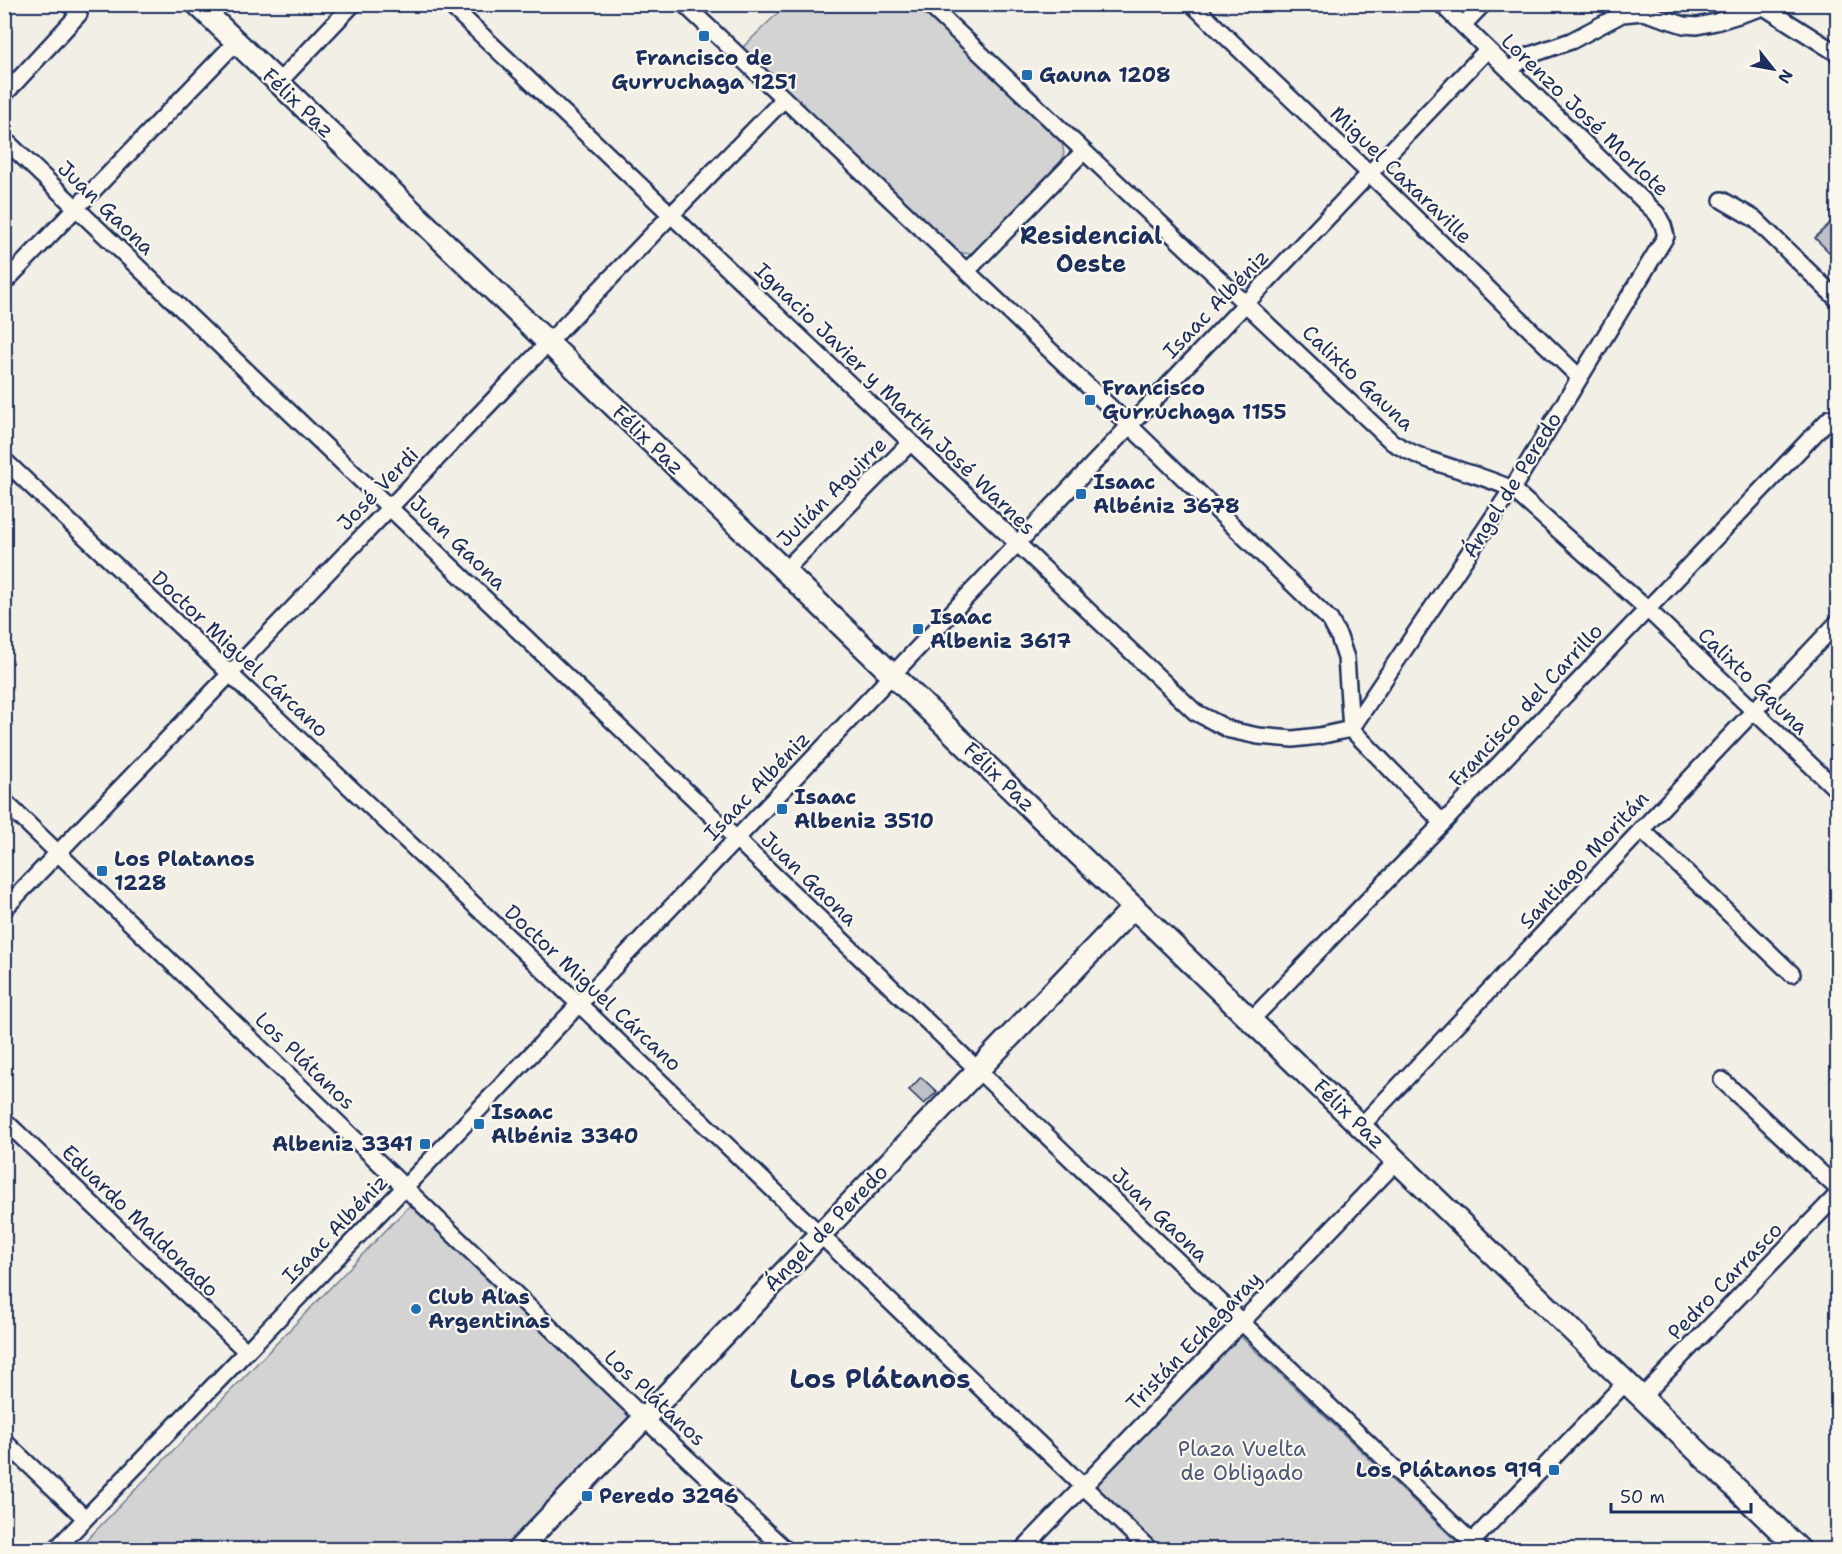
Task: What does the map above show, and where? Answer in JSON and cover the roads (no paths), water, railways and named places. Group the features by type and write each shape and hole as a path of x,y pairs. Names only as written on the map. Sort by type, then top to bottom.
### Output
{"main road":[{"name":"Félix Paz","path":"197,4 1800,1550"},
{"name":"Ángel de Peredo","path":"518,1550 1134,907"}],"street":[{"path":"278,83 353,4"},
{"name":"Ignacio Javier y Martín José Warnes","path":"449,4 1195,712 1230,730 1258,736 1293,739 1352,729"},
{"path":"684,4 1129,425 1330,620 1346,658 1352,729 1443,823"},
{"name":"Calixto Gauna","path":"928,4 1392,442 1423,459 1495,481 1512,489 1647,609 1838,791"},
{"name":"Miguel Caxaraville","path":"1192,4 1579,377"},
{"name":"Lorenzo José Morlote","path":"1441,4 1657,214 1666,237"},
{"path":"1463,25 1483,4"},
{"path":"1509,70 1530,55 1571,41 1622,14 1642,12 1684,25 1697,26 1764,6 1838,54"},
{"path":"4,94 74,9"},
{"path":"4,284 236,42"},
{"name":"Isaac Albéniz","path":"55,1550 405,1187 1487,50"},
{"name":"José Verdi","path":"4,909 784,99"},
{"name":"Juan Gaona","path":"4,140 1242,1322 1472,1547"},
{"path":"967,272 1084,151"},
{"path":"1722,201 1755,219 1838,300"},
{"name":"Ángel de Peredo","path":"1352,729 1512,489 1666,237"},
{"name":"Francisco del Carrillo","path":"1251,1020 1443,823 1830,418"},
{"name":"Julián Aguirre","path":"784,571 910,442"},
{"name":"Doctor Miguel Cárcano","path":"4,460 821,1234 1150,1550"},
{"name":"Santiago Moritán","path":"1361,1126 1838,622"},
{"name":"Los Plátanos","path":"4,801 644,1418 786,1550"},
{"path":"1641,829 1792,974"},
{"path":"1722,1080 1838,1189"},
{"name":"Eduardo Maldonado","path":"4,1120 246,1351"},
{"name":"Tristán Echegaray","path":"1022,1550 1397,1161"},
{"name":"Pedro Carrasco","path":"1642,1397 1838,1194"},
{"path":"1472,1547 1626,1382"},
{"path":"4,1441 85,1518"}],"place":[{"name":"Francisco de Gurruchaga 1251","path":"704,36"},
{"name":"Gauna 1208","path":"1027,75"},
{"name":"Francisco Gurruchaga 1155","path":"1090,400"},
{"name":"Isaac Albéniz 3678","path":"1081,494"},
{"name":"Isaac Albeniz 3617","path":"918,629"},
{"name":"Isaac Albeniz 3510","path":"782,809"},
{"name":"Los Platanos 1228","path":"102,871"},
{"name":"Isaac Albéniz 3340","path":"479,1124"},
{"name":"Albeniz 3341","path":"425,1144"},
{"name":"Club Alas Argentinas","path":"416,1309"},
{"name":"Los Plátanos 919","path":"1554,1470"},
{"name":"Peredo 3296","path":"587,1496"}],"district":[{"name":"Residencial Oeste","path":"1091,250"},
{"name":"Los Plátanos","path":"880,1378"}],"park label":[{"name":"Plaza Vuelta de Obligado","path":"1242,1461"}]}
